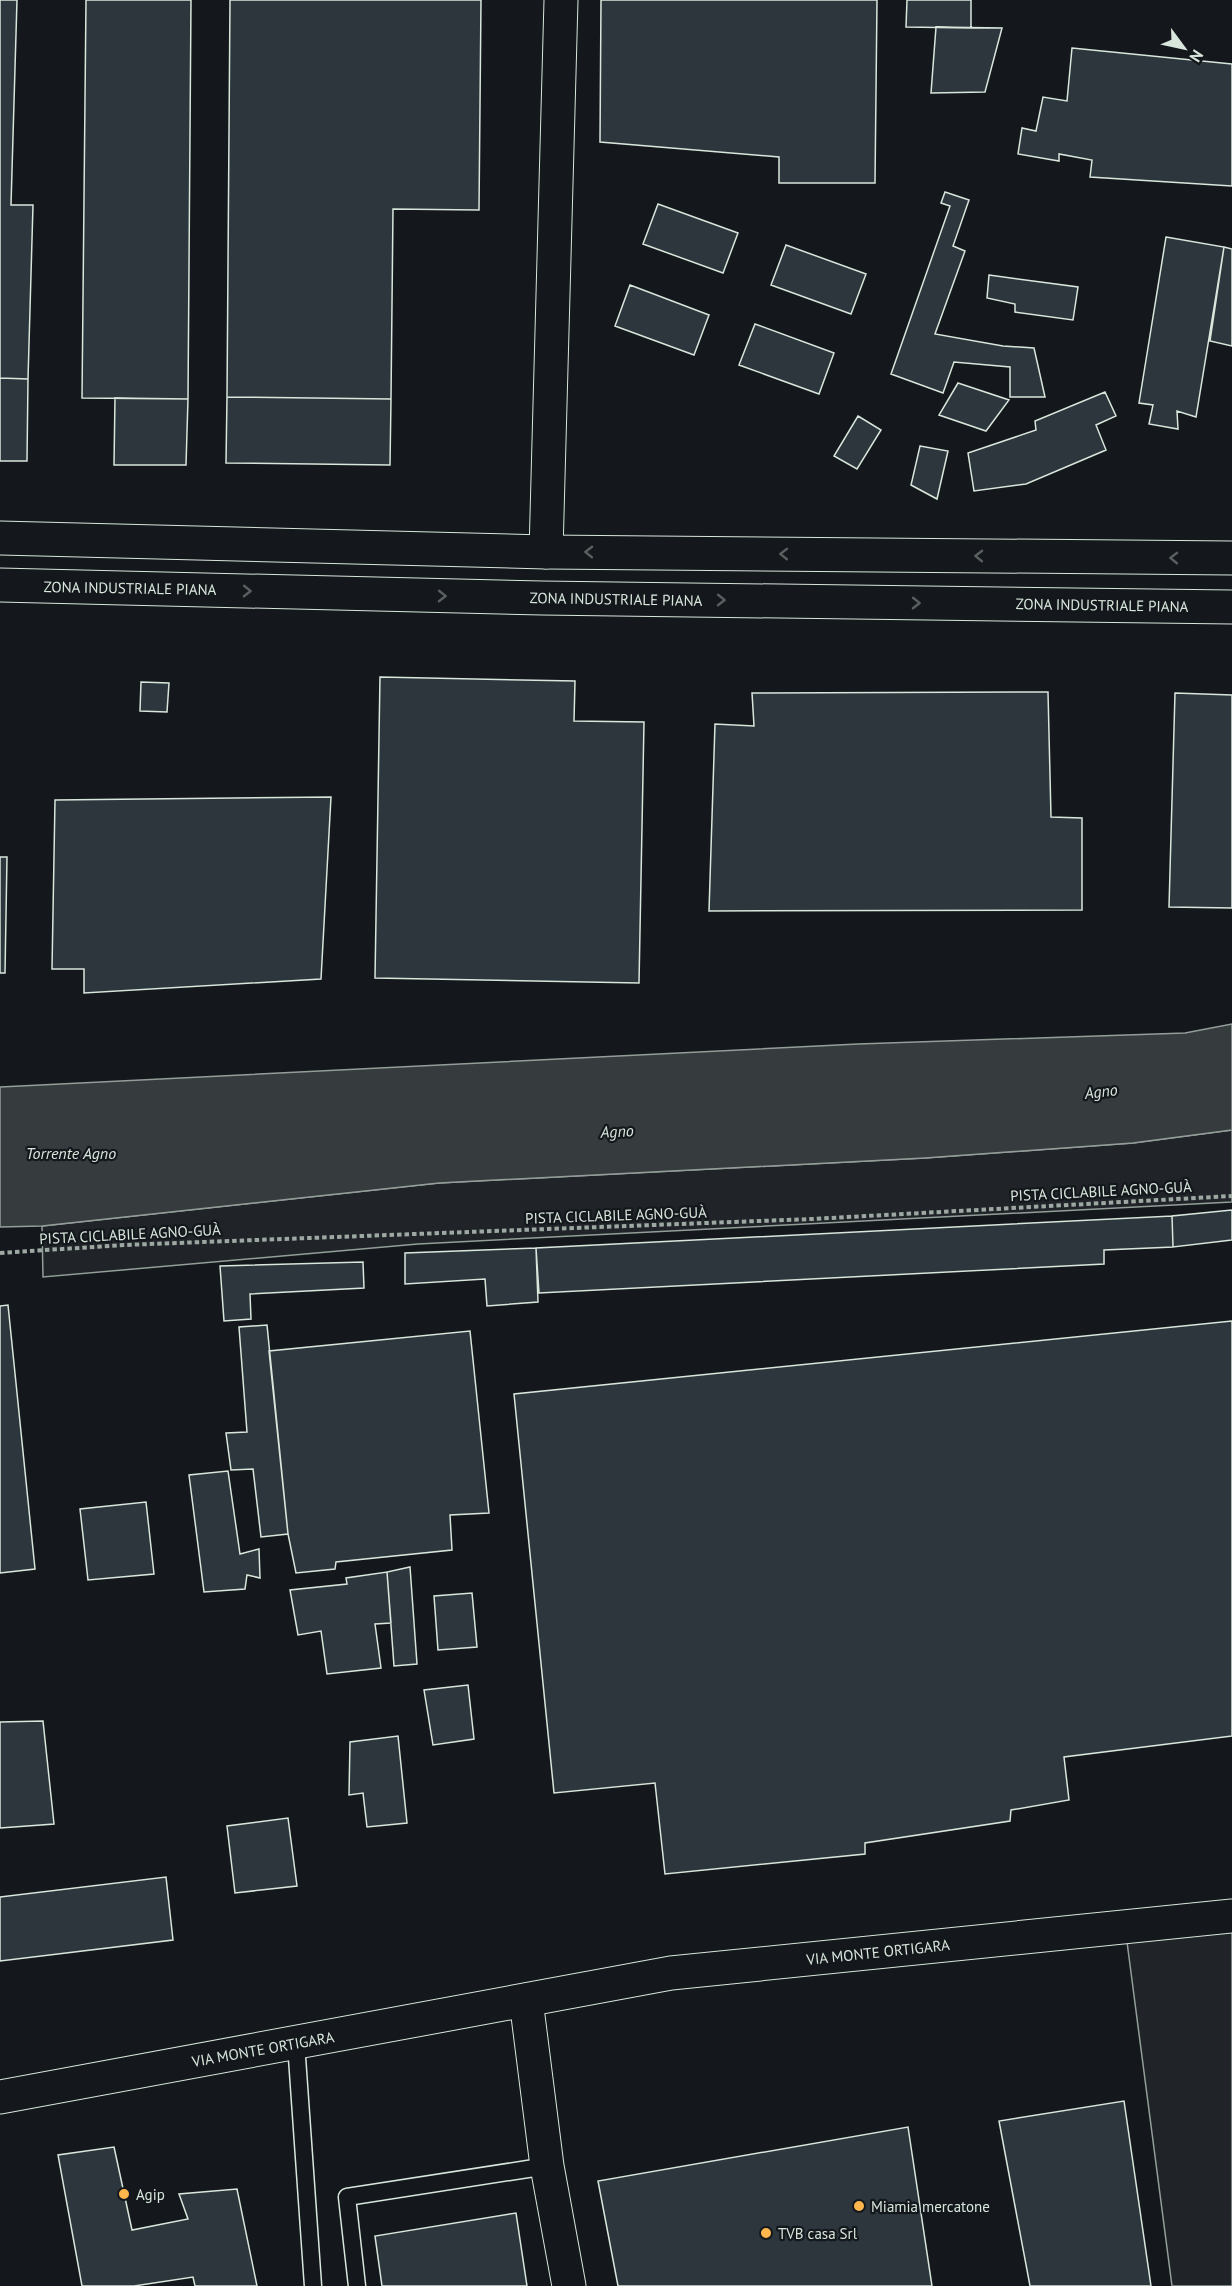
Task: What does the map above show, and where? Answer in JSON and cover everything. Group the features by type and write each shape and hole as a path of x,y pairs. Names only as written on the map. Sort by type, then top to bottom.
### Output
{"main road":[{"path":"546,552 561,0"},
{"path":"0,538 546,552 1232,558"},
{"name":"ZONA INDUSTRIALE PIANA","path":"0,585 542,598 1232,607"},
{"name":"VIA MONTE ORTIGARA","path":"0,2097 671,1973 1232,1916"},
{"path":"526,2000 548,2166 569,2286"}],"lane":[{"path":"296,2043 313,2286"},
{"path":"357,2286 347,2197 548,2166"}],"path":[{"name":"PISTA CICLABILE AGNO-GUÀ","path":"0,1253 124,1245 812,1219 1232,1196"}],"shaded area":[{"path":"1232,1130 1232,1202 418,1244 43,1277 42,1226 439,1183 925,1158 1133,1143"},
{"path":"1232,1926 1232,2286 1172,2286 1127,1942"}],"water":[{"name":"Torrente Agno","path":"1232,1024 1232,1130 1133,1143 925,1158 439,1183 42,1226 0,1227 0,1087 858,1044 1185,1033"}],"building":[{"path":"0,0 17,0 11,205 33,205 28,379 0,378"},
{"path":"86,0 191,0 188,399 82,398"},
{"path":"230,0 481,0 479,210 393,209 391,399 227,397"},
{"path":"601,0 877,0 875,183 779,183 779,157 600,142"},
{"path":"907,0 971,0 971,28 906,27"},
{"path":"936,27 1002,28 985,92 931,93"},
{"path":"1072,48 1232,64 1232,186 1090,177 1092,160 1059,154 1059,161 1018,154 1022,128 1036,131 1043,97 1067,101"},
{"path":"945,192 969,200 953,246 965,251 935,334 1003,346 1034,348 1045,397 1010,397 1010,367 954,362 943,393 891,374 950,206 941,203"},
{"path":"658,204 738,233 723,273 643,244"},
{"path":"1166,237 1224,247 1196,417 1177,411 1178,429 1149,424 1153,405 1139,403"},
{"path":"786,245 866,274 851,314 771,285"},
{"path":"1224,247 1232,249 1232,346 1210,341"},
{"path":"989,275 1078,287 1073,320 1015,312 1015,304 987,298"},
{"path":"630,285 709,315 694,355 615,326"},
{"path":"755,324 834,353 819,394 739,365"},
{"path":"0,378 28,379 27,461 0,461"},
{"path":"958,383 1009,400 986,431 939,415"},
{"path":"1105,392 1116,416 1096,425 1106,450 1026,484 974,491 968,453 1036,430 1035,421"},
{"path":"227,397 391,399 390,465 226,463"},
{"path":"115,398 188,399 186,465 114,465"},
{"path":"858,416 881,430 857,469 834,456"},
{"path":"920,446 948,451 937,499 911,485"},
{"path":"380,677 575,681 574,721 644,722 639,983 375,978"},
{"path":"141,682 169,683 167,712 140,711"},
{"path":"1048,692 1051,817 1082,818 1082,910 709,911 715,724 754,726 752,693"},
{"path":"1175,693 1232,695 1232,908 1169,907"},
{"path":"331,797 321,979 84,993 84,969 52,969 55,800"},
{"path":"0,857 7,857 5,973 0,973"},
{"path":"1232,1210 1232,1240 1173,1247 1172,1216"},
{"path":"1172,1216 1173,1247 1104,1250 1104,1264 539,1293 536,1248"},
{"path":"536,1248 538,1302 487,1306 485,1279 405,1284 405,1253"},
{"path":"363,1262 364,1288 250,1294 251,1319 224,1321 220,1266"},
{"path":"8,1305 35,1569 0,1573 0,1306"},
{"path":"1232,1321 1232,1736 1064,1757 1069,1800 1011,1810 1010,1821 865,1843 865,1854 665,1874 655,1783 554,1793 514,1394"},
{"path":"267,1325 288,1534 261,1537 253,1469 231,1470 226,1433 247,1432 239,1327"},
{"path":"470,1331 489,1513 450,1515 452,1550 336,1562 335,1569 296,1573 288,1534 269,1351"},
{"path":"228,1471 240,1554 259,1549 260,1578 247,1575 245,1589 204,1592 189,1475"},
{"path":"146,1502 154,1574 88,1580 80,1509"},
{"path":"410,1567 417,1664 394,1666 387,1572"},
{"path":"387,1572 391,1623 375,1624 381,1668 327,1674 321,1631 298,1635 290,1590 347,1584 346,1578"},
{"path":"472,1593 477,1647 438,1650 434,1596"},
{"path":"468,1685 474,1739 433,1745 424,1690"},
{"path":"43,1721 54,1824 0,1828 0,1722"},
{"path":"398,1736 407,1823 367,1827 363,1793 349,1795 350,1742"},
{"path":"288,1818 297,1886 235,1893 227,1826"},
{"path":"166,1877 173,1940 0,1961 0,1897"},
{"path":"1124,2101 1151,2286 1030,2286 999,2121"},
{"name":"TVB casa Srl","path":"908,2127 932,2286 618,2286 598,2181"},
{"path":"114,2147 132,2230 188,2219 179,2194 237,2189 257,2286 195,2286 193,2277 134,2286 82,2286 58,2155"},
{"path":"516,2213 527,2286 382,2286 375,2236"}],"place":[{"name":"Agip","path":"124,2194"},
{"name":"Miamia mercatone","path":"859,2206"},
{"name":"TVB casa Srl","path":"766,2233"}],"water label":[{"name":"Agno","path":"1101,1091"},
{"name":"Agno","path":"617,1131"}]}
